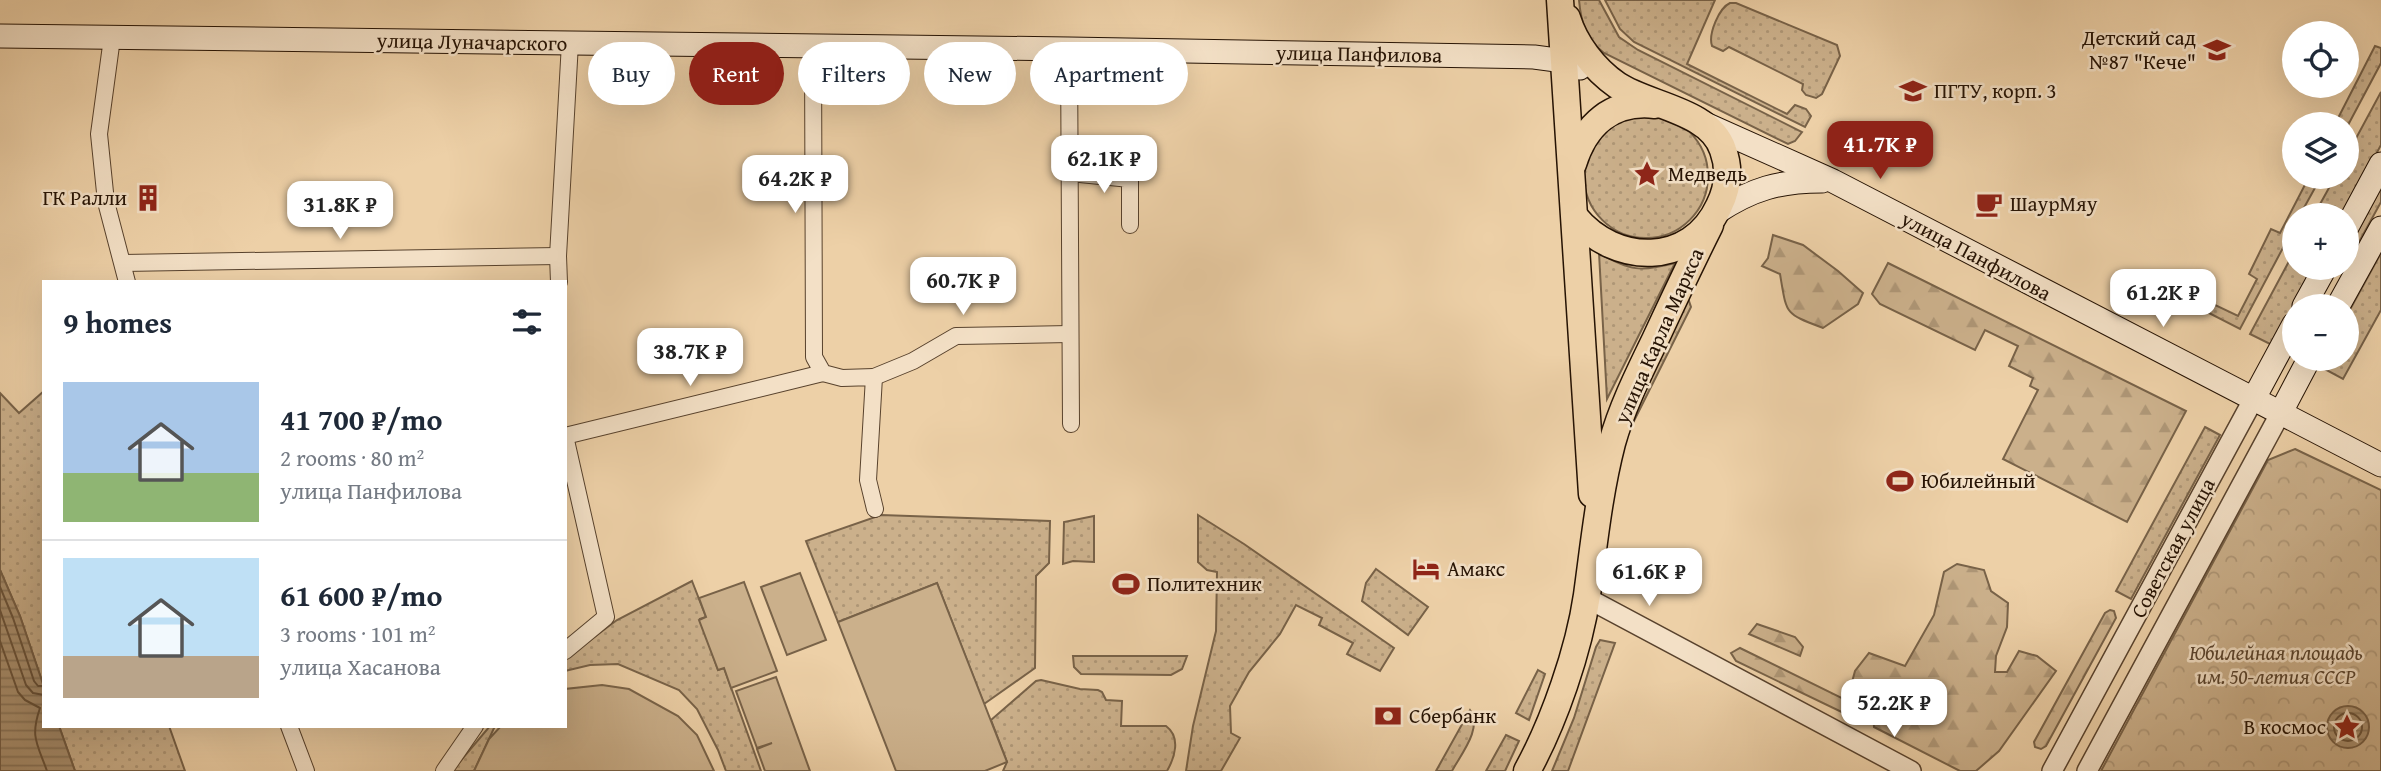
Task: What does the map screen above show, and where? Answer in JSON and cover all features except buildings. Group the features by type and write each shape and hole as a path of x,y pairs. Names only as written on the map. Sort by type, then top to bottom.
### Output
{"main road":[{"path":"1561,0 1573,36 1587,56 1618,85 1703,123 1723,148 1727,164 1724,197 1713,218 1686,243 1642,253 1619,248 1598,239 1586,230 1575,216 1561,0"},
{"name":"улица Луначарского","path":"0,36 798,46"},
{"name":"улица Луначарского","path":"910,47 1030,48"},
{"name":"улица Панфилова","path":"1188,50 1534,57 1564,61 1618,85"},
{"path":"1572,167 1579,144 1591,128 1606,115 1625,106 1641,103 1664,106"},
{"name":"улица Панфилова","path":"1703,123 1833,181 2381,465"},
{"path":"2359,204 2381,163"},
{"name":"улица Панфилова","path":"1713,218 1752,191 1794,181 1833,181"},
{"name":"улица Карла Маркса","path":"1575,216 1594,531"},
{"name":"улица Карла Маркса","path":"1527,771 1542,744 1560,696 1587,597 1594,531 1617,425 1634,383 1713,218"},
{"path":"2345,294 2381,228"},
{"name":"Советская улица","path":"2253,400 2282,346"},
{"name":"Советская улица","path":"2280,414 2303,371"}],"street":[{"path":"112,38 99,134 106,202 126,280"},
{"path":"559,280 570,43"},
{"path":"813,105 814,357 823,373"},
{"path":"1069,105 1071,424"},
{"path":"1070,173 1130,179 1130,225"},
{"path":"122,263 558,256"},
{"path":"567,436 823,373 842,378 874,377 913,360 956,336 1070,334"},
{"path":"874,377 868,480 875,509"},
{"name":"Советская улица","path":"2052,771 2253,400"},
{"name":"Советская улица","path":"2087,771 2280,414"},
{"path":"567,445 606,617 567,649"},
{"path":"1587,597 1911,771"},
{"path":"290,728 306,771"},
{"path":"444,771 474,728"}],"green space":[{"path":"1579,0 1599,0 1619,37 1638,50 1802,132 1795,141 1788,144 1604,53 1586,30"},
{"path":"1605,0 1715,0 1687,64 1787,114 1795,105 1806,109 1811,116 1805,127 1634,42 1620,29"},
{"path":"1730,3 1736,3 1837,45 1840,56 1822,94 1816,98 1806,95 1802,90 1803,84 1729,47 1723,51 1712,46 1715,22"},
{"path":"2375,46 2381,48 2381,63 2355,112 2341,112 2348,98 2359,98 2359,77"},
{"path":"2381,92 2381,145 2359,186 2359,133"},
{"path":"1646,114 1670,119 1690,132 1703,152 1708,176 1703,200 1690,220 1670,233 1646,238 1622,233 1602,220 1589,200 1584,176 1589,152 1602,132 1622,119"},
{"path":"2381,188 2381,202 2359,242 2359,229"},
{"path":"2303,189 2314,189 2307,203 2296,203"},
{"path":"2328,189 2357,189 2350,203 2321,203"},
{"path":"2271,229 2280,233 2282,229 2282,250 2240,329 2205,311 2209,302 2238,316 2257,279 2249,274"},
{"path":"1773,235 1803,245 1838,271 1863,293 1858,304 1823,328 1794,315 1786,305 1780,274 1762,266 1768,258"},
{"path":"1599,253 1636,268 1653,268 1675,263 1607,399"},
{"path":"2381,253 2381,310 2359,350 2359,294"},
{"path":"1888,263 2186,411 2127,522 2003,459 2038,390 2030,386 2033,378 2009,366 2018,346 1985,330 1975,350 1880,304 1872,294"},
{"path":"2282,274 2282,280 2307,280 2300,294 2282,294 2282,327 2272,345 2250,334"},
{"path":"1688,298 1691,307 1623,443 1617,440"},
{"path":"2328,371 2347,371 2343,379"},
{"path":"0,393 19,413 42,393 42,681 20,616 0,570"},
{"path":"2205,427 2220,435 2131,599 2116,591"},
{"name":"Юбилейная площадь им. 50-летия СССР","path":"2295,449 2381,490 2381,771 2101,771 2268,460"},
{"path":"881,515 1050,521 1049,563 1036,576 1035,668 984,704 937,583 838,622 806,541"},
{"path":"1198,515 1394,648 1380,671 1347,654 1353,643 1319,625 1322,618 1296,605 1280,634 1249,672 1230,706 1231,733 1240,738 1221,771 1186,771 1193,726 1216,631 1217,572 1207,570 1198,562"},
{"path":"1094,516 1094,562 1073,561 1063,564 1064,522"},
{"path":"1957,564 1984,570 1991,591 2008,603 2007,627 1996,656 1995,672 2007,672 2019,651 2037,656 2056,671 1999,751 1976,771 1960,771 1874,727 1873,711 1878,697 1852,682 1855,671 1869,653 1905,666 1934,615 1944,572"},
{"path":"1376,569 1428,607 1408,635 1362,601 1366,583"},
{"path":"800,573 826,640 787,655 761,587"},
{"path":"692,581 706,617 700,619 718,670 724,668 761,771 726,771 697,709 679,690 618,664 590,665 567,671 567,658 617,620"},
{"path":"744,582 777,671 731,688 724,668 718,670 699,620 706,617 699,598"},
{"path":"937,583 1007,762 985,771 896,771 838,622"},
{"path":"2114,611 2116,618 2046,746 2041,749 2035,747 2034,742 2105,613"},
{"path":"1757,624 1795,637 1803,647 1800,656 1749,634"},
{"path":"1600,640 1615,643 1568,771 1552,771 1574,718"},
{"path":"1740,648 1860,709 1852,717 1736,661 1731,653"},
{"path":"1073,656 1187,656 1182,669 1171,675 1081,674 1074,667"},
{"path":"1538,670 1545,674 1529,720 1516,713"},
{"path":"776,677 810,771 765,771 757,749 772,743 757,748 736,691"},
{"path":"1036,681 1080,689 1098,690 1106,700 1122,701 1121,726 1166,726 1175,741 1174,754 1167,771 1003,771 1007,762 991,720"},
{"path":"602,685 629,689 678,716 697,735 714,771 474,771 489,739 499,728 567,728 567,689"},
{"path":"1470,710 1474,725 1465,749 1452,771 1436,771"},
{"path":"60,728 170,728 185,771 75,771"},
{"path":"488,728 494,728 474,771 452,771"},
{"path":"1506,735 1519,741 1505,771 1486,771"}],"water":[{"path":"0,570 20,616 42,681 42,728 60,728 75,771 0,771"},
{"path":"2348,706 2363,712 2369,727 2363,742 2348,748 2333,742 2327,727 2333,712"}],"place":[{"name":"Детский сад №87 \"Кече\"","path":"2217,50"},
{"name":"ПГТУ, корп. 3","path":"1913,91"},
{"name":"Медведь","path":"1647,174"},
{"name":"ГК Ралли","path":"148,198"},
{"name":"ШаурМяу","path":"1989,204"},
{"name":"Юбилейный","path":"1900,481"},
{"name":"Амакс","path":"1426,569"},
{"name":"Политехник","path":"1126,584"},
{"name":"Сбербанк","path":"1388,716"},
{"name":"В космос","path":"2347,727"}]}
